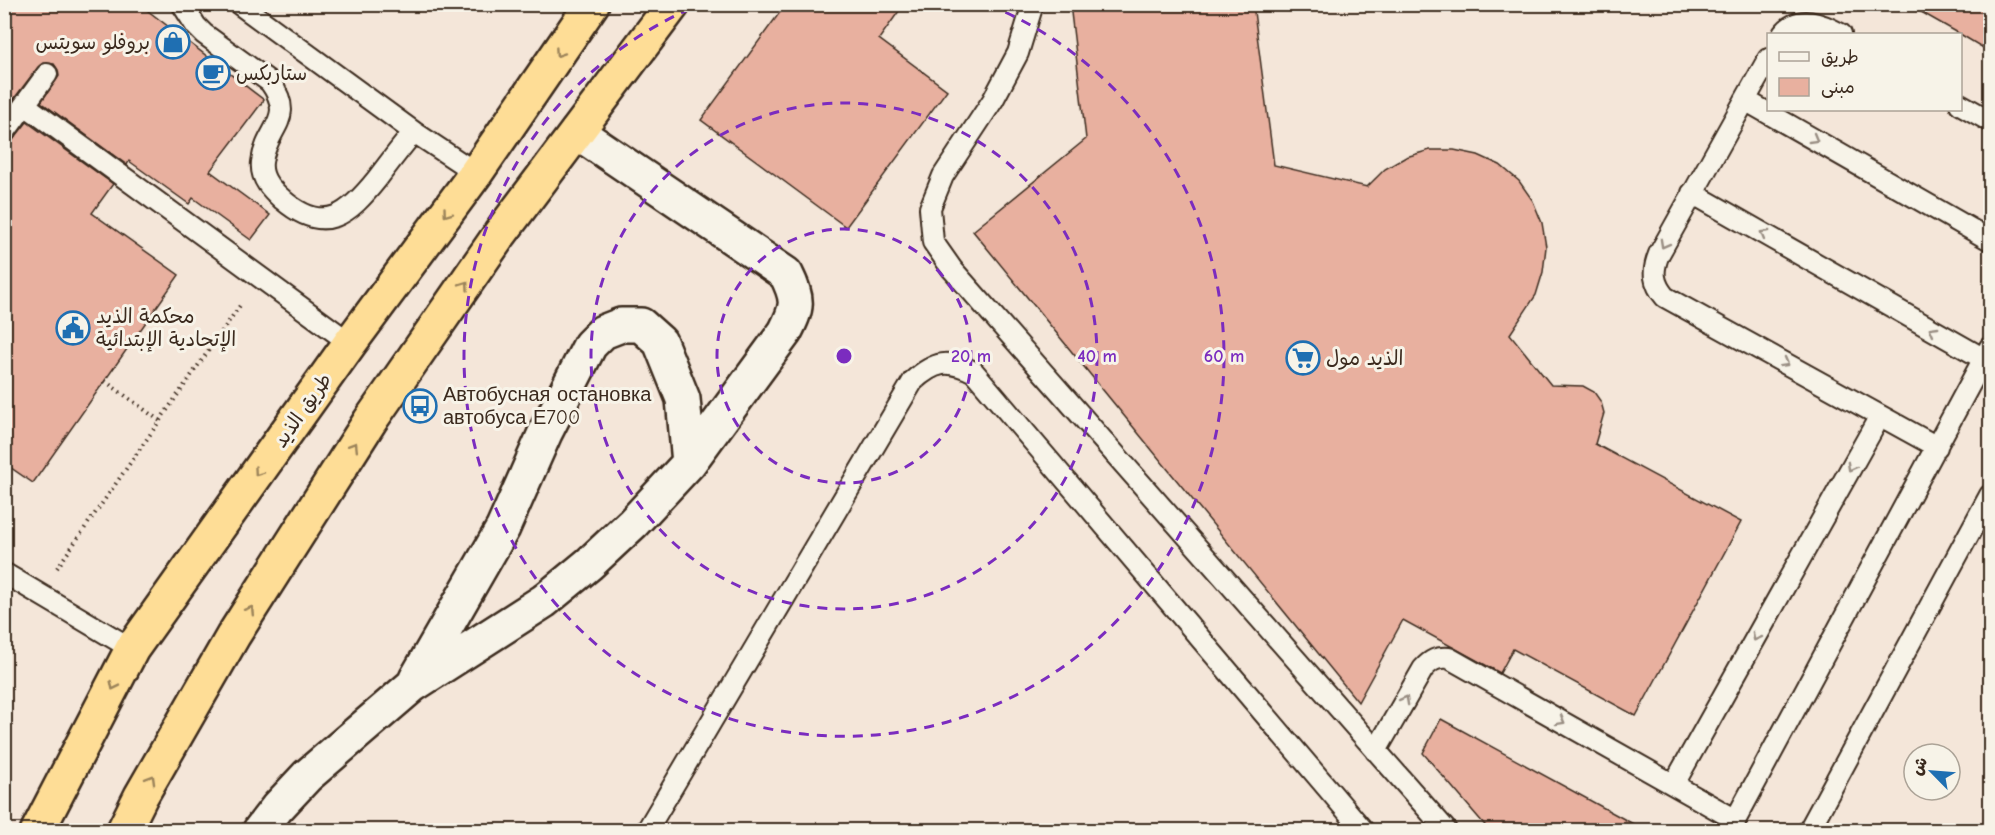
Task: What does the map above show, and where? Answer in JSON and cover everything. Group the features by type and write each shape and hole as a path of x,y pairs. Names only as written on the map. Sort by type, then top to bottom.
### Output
{"highway":[{"name":"طريق الذيد","path":"38,831 132,649 350,343 476,173 592,4"},
{"path":"124,831 141,796 233,636 370,421 500,234 673,4"}],"street":[{"path":"260,831 277,808 307,776 413,685 543,601 589,564 633,523 689,463 785,332 795,313 795,292 786,274 577,132"},
{"path":"413,685 503,528 545,433 590,345 603,332 621,325 641,325 660,342 683,399 689,463"}],"lane":[{"path":"182,4 204,34 270,82 276,90 282,109 261,163 264,178 272,191 290,206 313,218 327,219 344,214 358,202 414,132"},
{"path":"239,4 414,132 476,173"},
{"path":"1032,4 1018,53 993,100 943,176 930,208 933,242 952,269 1446,831"},
{"path":"1784,33 1794,24 1805,21 1816,22 1839,33"},
{"path":"1767,61 1692,193 1654,267 1654,280 1665,297 1937,447"},
{"path":"4,133 47,74"},
{"path":"1745,100 1990,240"},
{"path":"25,105 350,343"},
{"path":"1962,105 1990,121"},
{"path":"1376,751 1423,669 1430,661 1440,657 1449,658 1674,784 1733,825 1987,353 1692,193"},
{"path":"646,831 913,381 926,369 942,363 959,364 974,372 1363,831"},
{"path":"1674,784 1880,416"},
{"path":"1809,831 1990,495"},
{"path":"4,573 132,649"}],"path":[{"path":"40,594 260,277"},
{"path":"105,381 160,421"}],"building":[{"path":"4,4 139,4 264,100 210,171 270,215 251,240 193,198 189,204 129,161 127,165 41,102 59,76 54,64 43,63 38,67 4,112"},
{"path":"786,4 904,4 879,39 947,90 846,227 701,120"},
{"name":"الذيد مول","path":"1070,4 1253,4 1274,165 1367,187 1385,169 1406,157 1430,150 1454,150 1478,155 1500,165 1519,181 1533,201 1542,223 1546,247 1543,272 1536,295 1510,334 1551,385 1583,386 1594,392 1601,402 1604,413 1595,444 1741,522 1636,716 1513,649 1500,673 1403,620 1358,702 973,231 1086,139"},
{"path":"1907,4 1990,4 1990,52 1962,35 1962,33"},
{"name":"محكمة الذيد الإتحادية الإبتدائية","path":"27,122 113,184 92,213 179,275 33,483 4,463 4,145 13,140"},
{"path":"1441,719 1646,831 1490,831 1423,753"}],"place":[{"name":"بروفلو سويتس","path":"173,42"},
{"name":"ستاربكس","path":"213,73"},
{"name":"محكمة الذيد الإتحادية الإبتدائية","path":"73,328"},
{"name":"الذيد مول","path":"1303,358"},
{"name":"Автобусная остановка автобуса Е700","path":"420,406"}]}
